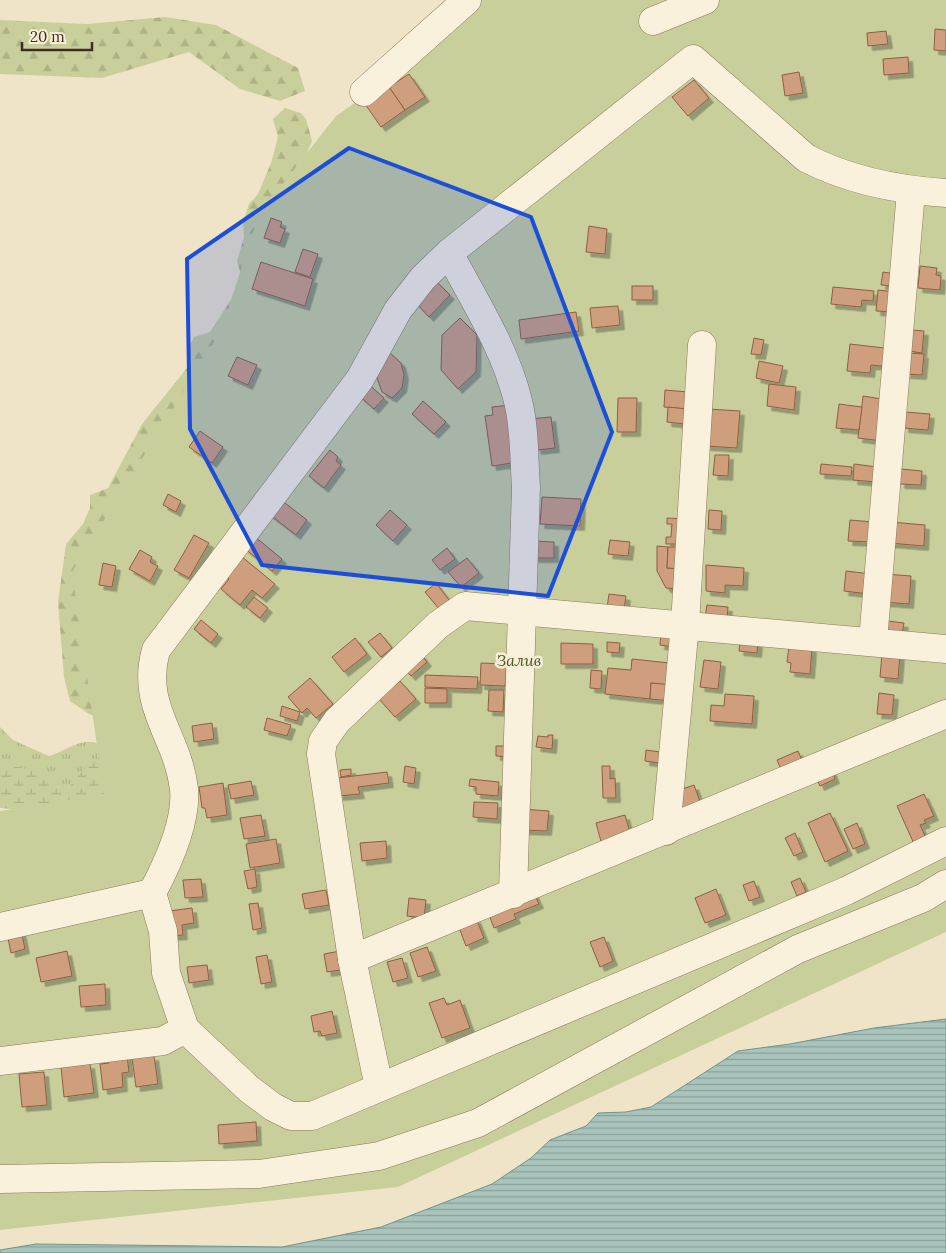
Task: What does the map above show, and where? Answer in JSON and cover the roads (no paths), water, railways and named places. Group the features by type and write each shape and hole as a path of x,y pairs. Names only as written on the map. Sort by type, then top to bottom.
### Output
{"lane":[{"path":"364,92 467,0"},
{"path":"653,21 705,0"},
{"path":"946,193 911,191 824,168 806,158 693,59 449,253 423,278 398,310 360,379 156,650 150,669 152,691 159,717 179,766 184,790 182,813 167,866 152,893 163,931 166,973 184,1029 249,1089 273,1108 291,1116 312,1116 379,1086 846,890 946,841"},
{"path":"873,641 911,191"},
{"path":"449,253 510,372 518,403 526,488 512,894"},
{"path":"666,832 685,624 702,345"},
{"path":"379,1086 352,960 321,754 323,741 338,721 438,625 465,606 685,624 946,649"},
{"path":"352,960 666,832 946,714"},
{"path":"0,1179 259,1174 379,1156 478,1123 798,949 923,898 946,884"},
{"path":"0,927 152,893"},
{"path":"0,1061 162,1041 184,1029"}],"water":[{"path":"946,1019 946,1253 0,1253 0,1250 36,1244 282,1247 381,1227 492,1184 531,1158 550,1140 586,1126 598,1113 626,1112 651,1107 738,1051 790,1044 874,1028"}],"park label":[{"name":"Залив","path":"519,660"}]}
